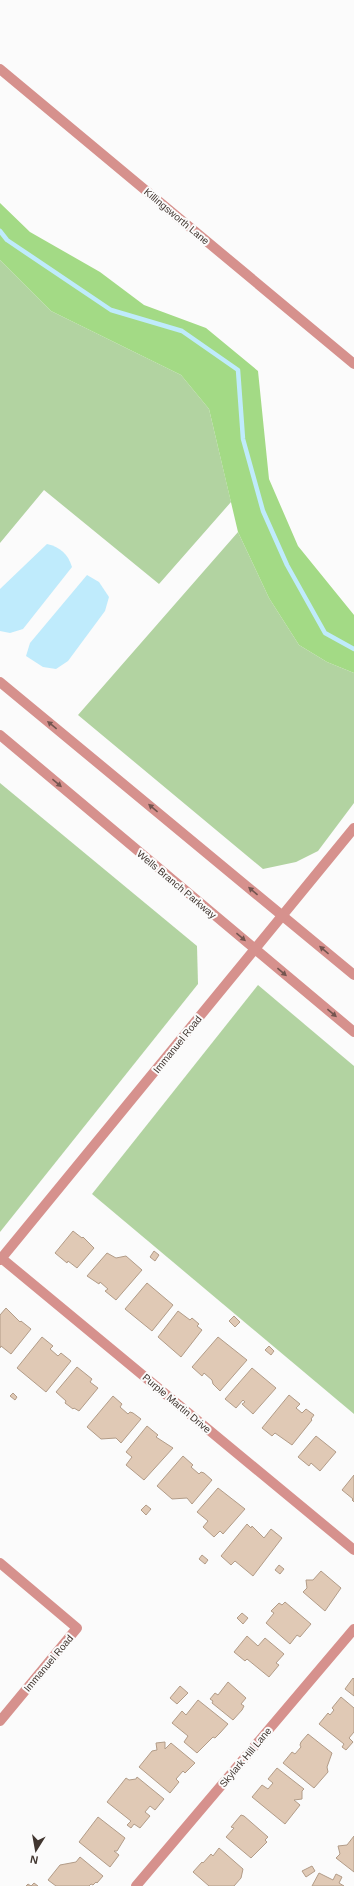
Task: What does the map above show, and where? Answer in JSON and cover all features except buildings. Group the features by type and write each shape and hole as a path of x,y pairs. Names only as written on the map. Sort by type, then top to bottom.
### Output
{"street":[{"name":"Killingsworth Lane","path":"0,69 354,364"},
{"path":"0,682 354,975"},
{"name":"Wells Branch Parkway","path":"0,735 354,1032"},
{"name":"Immanuel Road","path":"1,1258 354,828"},
{"name":"Purple Martin Drive","path":"1,1258 354,1550"},
{"name":"Immanuel Road","path":"0,1563 77,1628 0,1721"},
{"name":"Skylark Hill Lane","path":"136,1886 354,1629"}],"green space":[{"path":"0,203 30,232 100,272 144,305 206,328 258,371 269,479 298,546 354,615 354,673 327,662 299,645 269,598 238,532 209,409 181,375 51,311 0,260"},
{"path":"0,260 51,311 181,375 209,409 231,502 159,584 44,490 0,543"},
{"path":"238,532 269,598 299,645 327,662 354,673 354,803 318,851 296,862 263,869 78,715"},
{"path":"0,783 197,946 198,984 0,1232"},
{"path":"258,985 354,1066 354,1414 92,1194"}],"water":[{"path":"47,544 60,549 68,558 72,567 23,629 10,633 0,631 0,589"},
{"path":"87,575 99,582 109,597 105,611 68,661 56,669 43,667 26,656 30,643"}],"waterway":[{"path":"0,231 7,240 111,310 182,331 238,370 243,439 263,511 287,565 325,633 354,649"}]}
